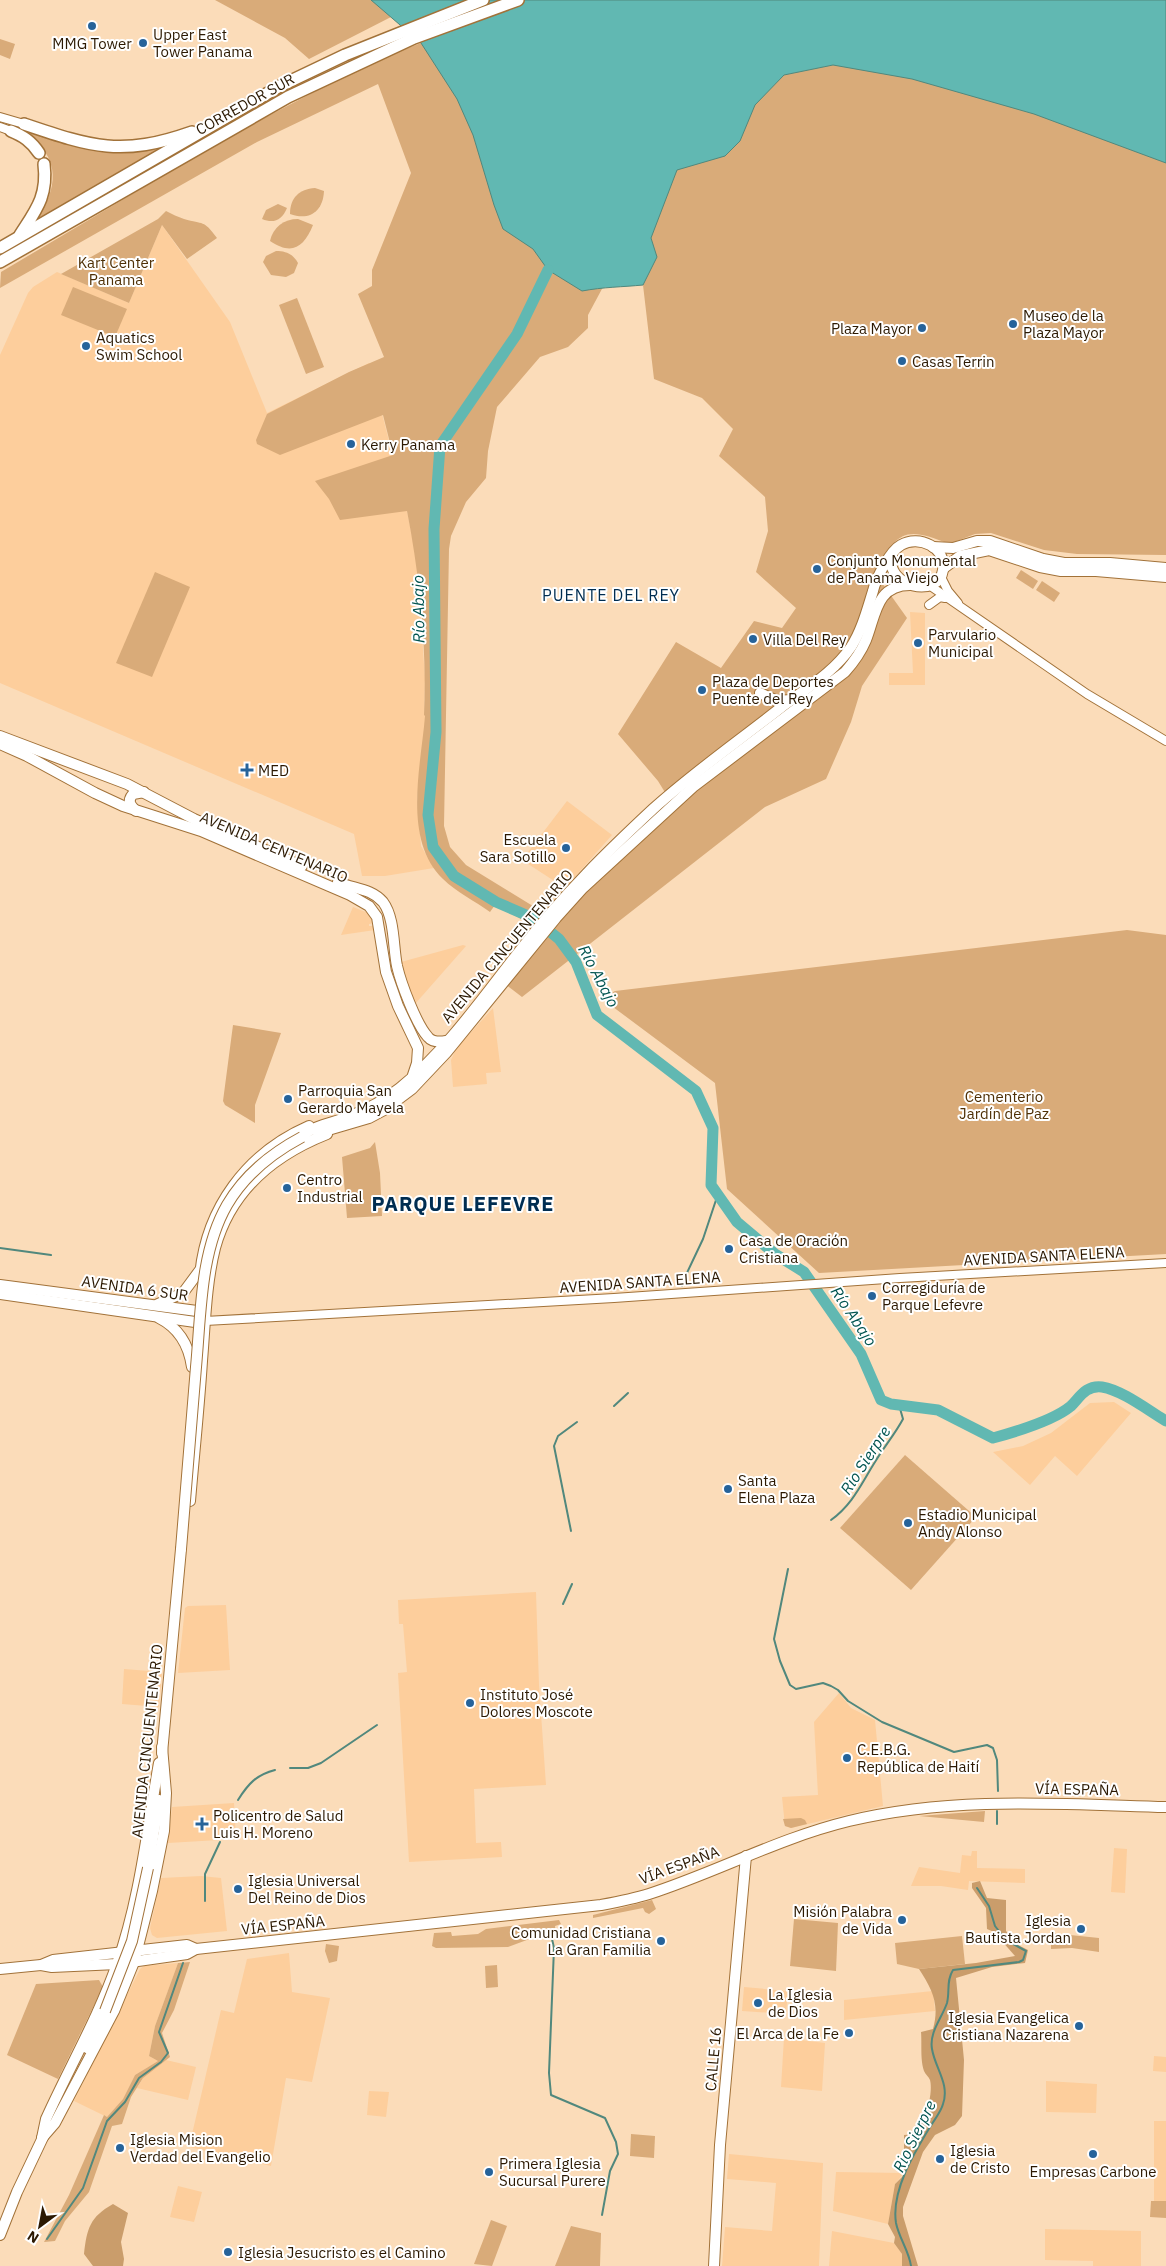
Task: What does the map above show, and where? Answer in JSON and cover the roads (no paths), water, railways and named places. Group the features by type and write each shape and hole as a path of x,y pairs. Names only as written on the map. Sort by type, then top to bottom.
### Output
{"highway":[{"name":"CORREDOR SUR","path":"0,248 280,86 344,55 483,0"},
{"name":"CORREDOR SUR","path":"0,262 288,96 414,38 518,0"},
{"path":"24,124 77,142 121,148 164,140 217,123"},
{"path":"5,129 24,136 32,142 39,153"},
{"path":"18,237 43,198 46,187 44,164"},
{"path":"0,267 24,249"}],"main road":[{"path":"1166,568 1110,563 1064,563 1043,559 990,541 953,548 933,547 920,542 906,542 898,547 892,555 891,564 893,572 911,585 929,585 960,556 989,550 1040,567 1061,571 1166,577"},
{"path":"933,547 940,555 942,573"},
{"name":"AVENIDA CINCUENTENARIO","path":"553,916 568,893 654,808 835,667 850,647 861,627 874,586 892,555"},
{"name":"AVENIDA CINCUENTENARIO","path":"181,1550 178,1534 192,1367 199,1318 215,1248 222,1230 245,1190 268,1166 332,1126 383,1100 412,1077 446,1041 553,916 668,808 700,781 837,680 853,663 866,640 882,597 893,588 911,585"},
{"path":"779,710 792,707 853,663"},
{"path":"763,722 768,707 763,696 777,702 792,700"},
{"name":"AVENIDA CENTENARIO","path":"0,736 116,780 144,792 194,819 349,887 359,888 376,896 387,910 397,966 407,996 428,1037"},
{"name":"AVENIDA CENTENARIO","path":"0,744 136,811 201,831 346,893 369,906 376,914 379,924 383,954 392,989 418,1048"},
{"path":"109,799 116,798 121,791 116,780"},
{"path":"136,811 131,806 130,798 133,794 144,792"},
{"name":"AVENIDA CINCUENTENARIO","path":"0,2235 42,2138 106,2011 132,1941 148,1868 159,1796 200,1318 210,1247 227,1205 240,1186 271,1155 302,1137 332,1126 368,1118 384,1110 412,1089 439,1062 476,1018 540,931"},
{"path":"428,1037 436,1041 446,1041"},
{"path":"412,1077 417,1063 418,1048 428,1047 430,1044 428,1037"},
{"name":"AVENIDA CINCUENTENARIO","path":"181,1550 187,1535 200,1270 204,1245 214,1219 235,1183 261,1155 292,1134 323,1122 332,1126"},
{"path":"214,1219 216,1226 222,1230"},
{"path":"192,1367 189,1352 181,1336 154,1310 183,1293 200,1270"},
{"name":"AVENIDA 6 SUR","path":"0,1285 199,1318"},
{"name":"AVENIDA 6 SUR","path":"0,1294 154,1310"},
{"path":"42,2138 55,2123 114,2011 134,1962 162,1849 166,1816 162,1747"},
{"path":"42,2138 46,2119 106,1991 121,1953 136,1891 162,1747"},
{"name":"VÍA ESPAÑA","path":"41,1964 52,1967 117,1964 187,1954 196,1949 601,1905 648,1894 793,1838 836,1824 915,1809 977,1803 1166,1806"},
{"name":"CALLE 16","path":"714,2266 720,2145 746,1856"},
{"path":"143,1928 149,1940 167,1947"},
{"name":"VÍA ESPAÑA","path":"41,1964 53,1960 187,1945 196,1949"},
{"path":"0,1969 41,1964"}],"street":[{"path":"0,117 24,124"},
{"path":"942,573 948,591 966,612"},
{"path":"929,585 945,598 1087,694 1166,741"},
{"path":"929,605 940,598 945,598"},
{"name":"AVENIDA SANTA ELENA","path":"199,1318 784,1287 841,1282 1166,1264"}],"water":[{"path":"371,0 1166,0 1166,163 1034,114 912,79 833,65 784,75 755,105 740,141 725,156 677,170 651,238 657,257 643,285 582,291 548,270 533,249 503,229 473,135 457,99 421,43"}],"waterway":[{"name":"Río Abajo","path":"548,270 517,334 440,446 434,529 436,732 428,815 433,847 454,876 496,902 533,918 559,939 576,962 597,1015 696,1091 713,1128 711,1185 737,1222 775,1254 804,1272 861,1354 881,1400 891,1404 938,1410 993,1438 1012,1433 1054,1416 1071,1406 1088,1390 1096,1387 1118,1392 1166,1421"},
{"path":"682,1286 703,1239 718,1194"},
{"path":"0,1248 51,1255"},
{"path":"614,1406 628,1393"},
{"name":"Rio Sierpre","path":"831,1520 851,1500 900,1425 903,1419 899,1405"},
{"path":"571,1531 554,1446 558,1436 577,1422"},
{"name":"Rio Sierpre","path":"788,1569 774,1639 780,1661 790,1685 796,1689 823,1683 831,1686 838,1690 848,1701 882,1722 954,1752 987,1745 993,1748 997,1760 998,1791"},
{"path":"563,1604 572,1584"},
{"path":"290,1768 308,1768 321,1763 377,1725"},
{"path":"238,1800 253,1781 275,1770"},
{"name":"Rio Sierpre","path":"997,1811 997,1824"},
{"path":"205,1901 205,1874 220,1842"},
{"name":"Rio Sierpre","path":"911,2266 899,2234 895,2211 900,2185 905,2173 939,2113 945,2097 945,2090 932,2049 932,2037 947,2003 951,1974 953,1970 1019,1962 1023,1960 1026,1951 1006,1940 995,1926 989,1906 977,1888"},
{"path":"552,1939 554,1948 549,2073 551,2095 605,2118 616,2142 618,2154 610,2171 602,2215"},
{"path":"47,2239 83,2188 107,2121 125,2102 139,2078 161,2062 168,2053 159,2032 183,1963"}],"place":[{"name":"MMG Tower","path":"92,26"},
{"name":"Upper East Tower Panama","path":"143,43"},
{"name":"Museo de la Plaza Mayor","path":"1013,324"},
{"name":"Plaza Mayor","path":"922,328"},
{"name":"Aquatics Swim School","path":"86,346"},
{"name":"Casas Terrin","path":"902,361"},
{"name":"Kerry Panama","path":"351,444"},
{"name":"Conjunto Monumental de Panama Viejo","path":"817,569"},
{"name":"Villa Del Rey","path":"753,639"},
{"name":"Parvulario Municipal","path":"918,643"},
{"name":"Plaza de Deportes Puente del Rey","path":"702,690"},
{"name":"MED","path":"247,770"},
{"name":"Escuela Sara Sotillo","path":"566,848"},
{"name":"Parroquia San Gerardo Mayela","path":"288,1099"},
{"name":"Centro Industrial","path":"287,1188"},
{"name":"Casa de Oración Cristiana","path":"729,1249"},
{"name":"Corregiduría de Parque Lefevre","path":"872,1296"},
{"name":"Santa Elena Plaza","path":"728,1489"},
{"name":"Estadio Municipal Andy Alonso","path":"908,1523"},
{"name":"Instituto José Dolores Moscote","path":"470,1703"},
{"name":"C.E.B.G. República de Haití","path":"847,1758"},
{"name":"Policentro de Salud Luis H. Moreno","path":"202,1824"},
{"name":"Iglesia Universal Del Reino de Dios","path":"238,1889"},
{"name":"Misión Palabra de Vida","path":"902,1920"},
{"name":"Iglesia Bautista Jordan","path":"1081,1929"},
{"name":"Comunidad Cristiana La Gran Familia","path":"661,1941"},
{"name":"La Iglesia de Dios","path":"758,2003"},
{"name":"Iglesia Evangelica Cristiana Nazarena","path":"1079,2026"},
{"name":"El Arca de la Fe","path":"849,2033"},
{"name":"Iglesia Mision Verdad del Evangelio","path":"120,2148"},
{"name":"Empresas Carbone","path":"1093,2154"},
{"name":"Iglesia de Cristo","path":"940,2159"},
{"name":"Primera Iglesia Sucursal Purere","path":"489,2172"},
{"name":"Iglesia Jesucristo es el Camino","path":"228,2252"}],"district":[{"name":"PUENTE DEL REY","path":"611,595"},
{"name":"PARQUE LEFEVRE","path":"463,1203"}],"park label":[{"name":"Kart Center Panama","path":"116,270"},
{"name":"Cementerio Jardín de Paz","path":"1004,1104"}]}
